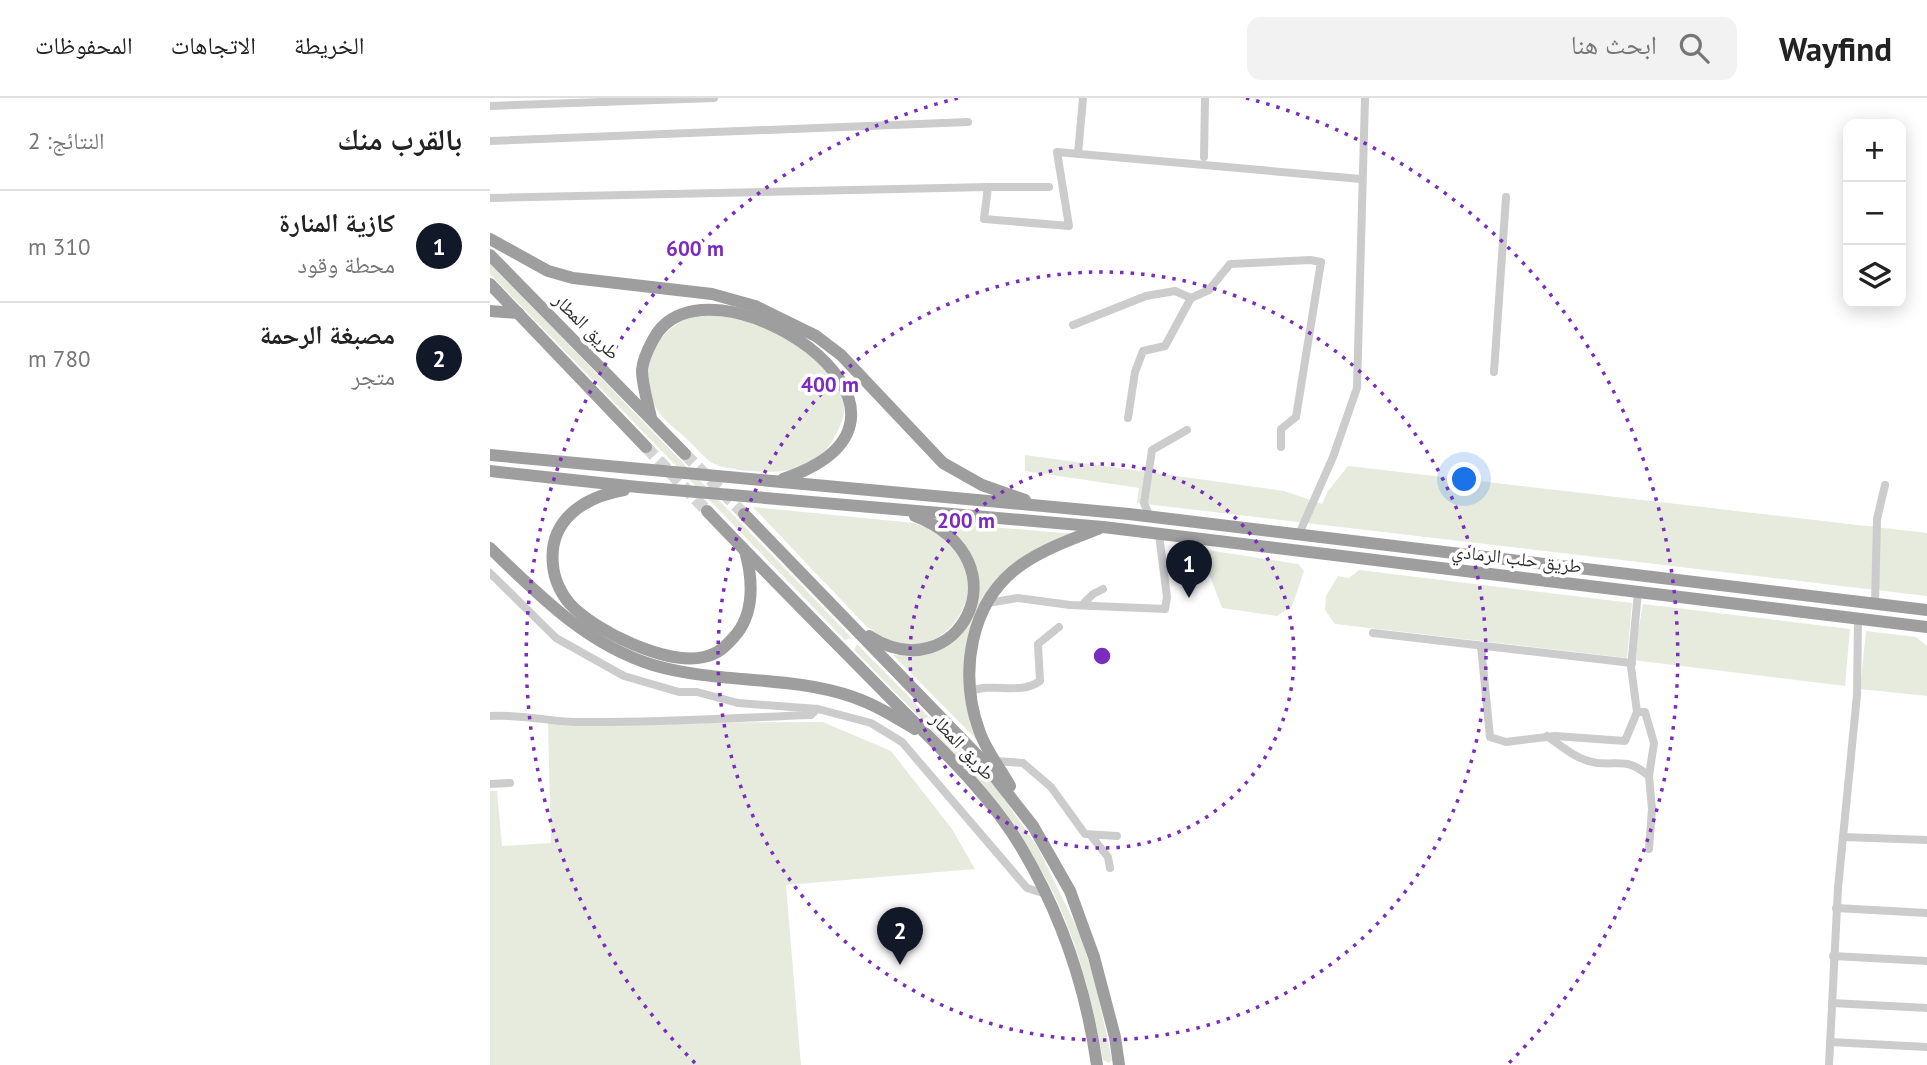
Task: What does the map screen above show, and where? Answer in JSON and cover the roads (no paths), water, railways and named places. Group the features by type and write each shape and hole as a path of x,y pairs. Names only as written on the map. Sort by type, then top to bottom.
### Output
{"highway":[{"path":"490,239 548,271 573,278 712,294 755,306 816,336 841,355 943,463 972,480 1038,504 1129,514"},
{"name":"طريق المطار","path":"490,255 685,454"},
{"name":"طريق المطار","path":"490,284 646,447"},
{"path":"650,418 642,370 645,355 662,327 680,314 715,307 753,318 820,355 838,372 848,396 850,421 842,443 818,466 778,481"},
{"path":"490,311 518,313"},
{"path":"490,453 508,457 1129,514"},
{"name":"طريق حلب الرمادي","path":"490,471 638,487 1102,527 1927,627"},
{"path":"638,487 604,494 581,506 557,530 552,547 553,569 560,589 569,603 597,625 669,657 705,657 723,650 741,630 749,604 750,576 744,551"},
{"name":"طريق المطار","path":"707,511 931,739 982,794 1020,844 1046,894 1078,973 1091,1023 1097,1065"},
{"path":"848,623 881,644 898,649 928,648 951,638 964,622 970,608 974,578 964,550 935,524 902,511"},
{"name":"طريق المطار","path":"744,514 979,757 1033,826 1070,891 1094,957 1115,1037 1119,1065"},
{"name":"طريق حلب الرمادي","path":"1129,514 1927,610"},
{"path":"1033,826 979,732 971,692 970,650 988,603 1020,566 1057,546 1102,527"},
{"path":"490,548 559,614 604,645 679,671 851,696 931,739"},
{"path":"843,650 860,635"}],"street":[{"path":"490,107 715,98"},
{"path":"1078,154 1083,98"},
{"path":"1204,157 1205,98"},
{"path":"1295,533 1333,457 1357,388 1365,98"},
{"path":"490,141 968,122"},
{"path":"988,187 984,219 1069,226 1057,152 1362,179"},
{"path":"490,198 1049,187"},
{"path":"1494,372 1506,197"},
{"path":"1128,418 1135,372 1143,351 1165,346 1191,298 1209,290 1230,264 1310,260 1321,262 1296,417 1281,429 1281,447"},
{"path":"1073,324 1146,296 1175,291 1191,298"},
{"path":"1150,517 1144,503 1152,450 1187,430"},
{"path":"1875,604 1877,519 1885,485"},
{"path":"988,603 1018,598 1082,605 1164,609 1167,597 1159,534"},
{"path":"490,573 556,638 624,676 649,685 738,703 817,709 871,723 902,742 1027,888 1046,894"},
{"path":"1082,605 1103,589"},
{"path":"1481,646 1490,737 1506,742 1548,736 1625,741 1637,712 1632,663 1638,592"},
{"path":"1829,1065 1836,908 1857,695 1858,619"},
{"path":"971,692 982,687 1031,688 1040,681 1038,644 1059,627"},
{"path":"1373,633 1632,663"},
{"path":"867,703 871,723"},
{"path":"490,716 518,714 571,722 811,715 817,709"},
{"path":"1637,712 1645,712 1654,743 1649,776 1652,809 1649,849"},
{"path":"1548,736 1568,751 1594,763 1633,763 1649,776"},
{"path":"996,761 1023,763 1051,787 1085,834 1117,836"},
{"path":"490,784 510,783"},
{"path":"1092,836 1108,857 1110,868"},
{"path":"1843,837 1927,840"},
{"path":"1836,908 1927,913"},
{"path":"1833,956 1927,961"},
{"path":"1832,1003 1927,1009"},
{"path":"1830,1042 1927,1047"}],"tunnel":[{"path":"646,447 707,511"},
{"path":"685,454 744,514"}],"place":[{"name":"كازية المنارة","path":"1189,598"},
{"name":"مصبغة الرحمة","path":"900,965"}]}
